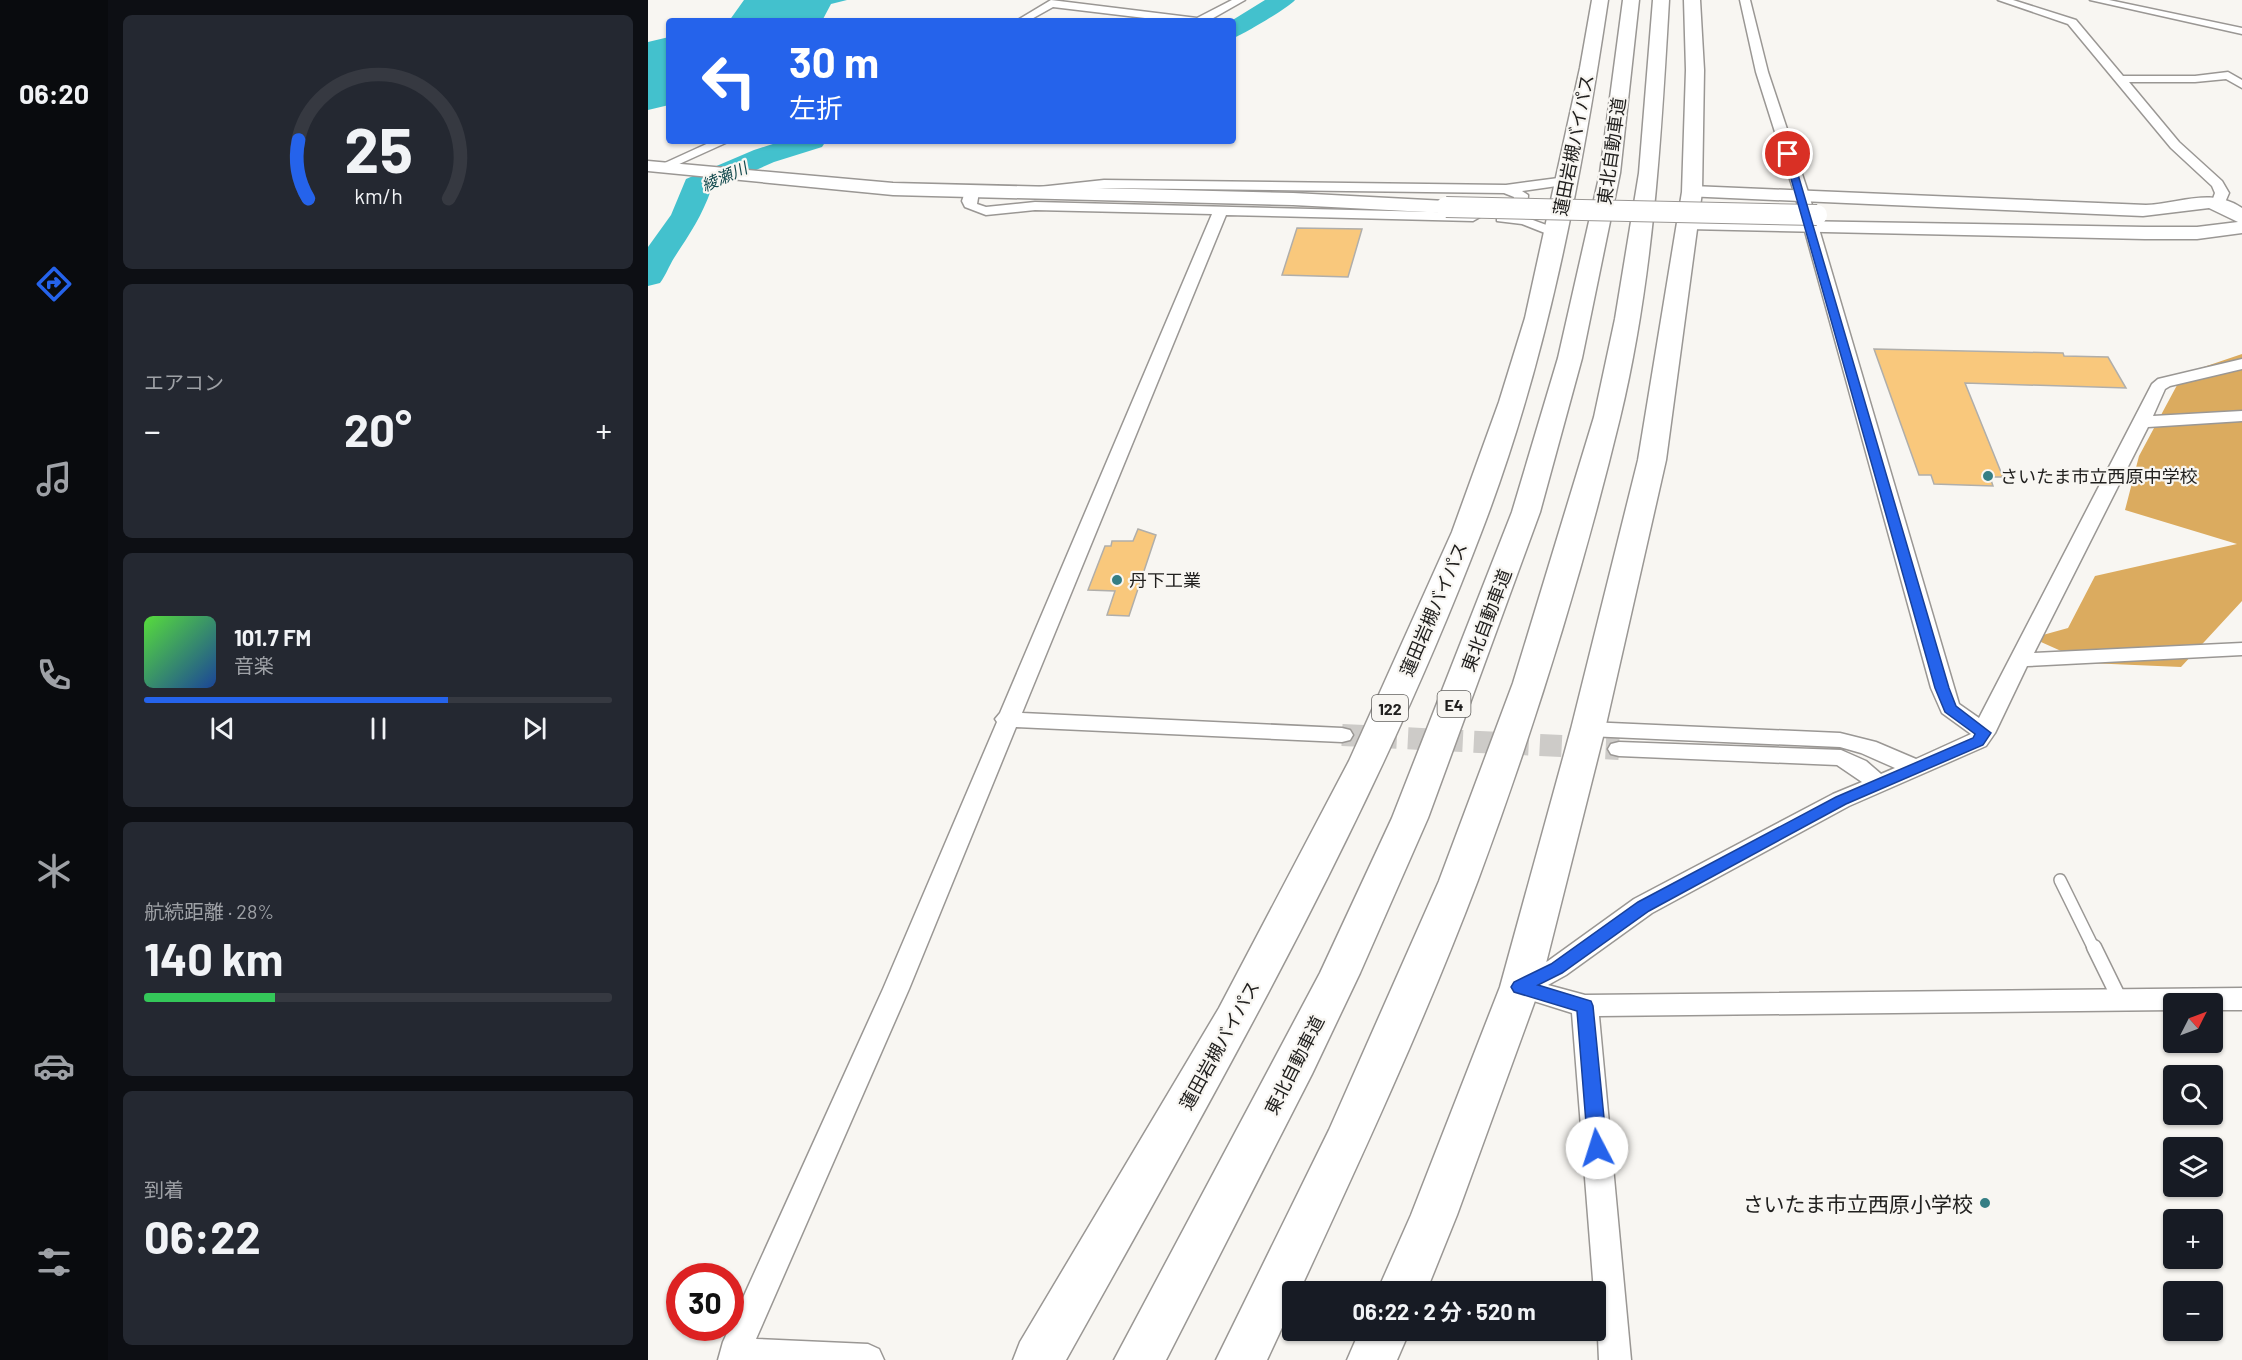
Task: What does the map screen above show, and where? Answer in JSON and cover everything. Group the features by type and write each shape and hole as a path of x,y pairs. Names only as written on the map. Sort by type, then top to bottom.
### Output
{"highway":[{"name":"蓮田岩槻バイパス","path":"1038,1360 1234,1020 1367,761 1467,532 1515,392 1537,318 1556,233 1600,0"},
{"name":"東北自動車道","path":"1139,1360 1292,1071 1340,973 1410,818 1526,512 1570,358 1610,173 1631,0"},
{"name":"東北自動車道","path":"1240,1360 1348,1135 1458,881 1530,682 1608,417 1627,319 1649,173 1661,0"},
{"path":"1406,1281 1434,1215 1520,987 1588,729 1652,460 1692,192 1695,70 1692,0"},
{"path":"1372,1360 1380,1341"}],"street":[{"path":"1206,18 1240,0"},
{"path":"1745,0 1762,72 1811,211 1942,688 1950,708 1984,733"},
{"path":"2003,0 2072,22 2175,145 2217,184 2222,198 2218,204"},
{"path":"2095,0 2242,31"},
{"path":"1026,18 1055,2 1174,18"},
{"path":"2122,79 2195,79 2228,75 2242,85"},
{"path":"655,166 716,144"},
{"path":"655,166 893,189 1293,200 2150,216 2242,227"},
{"path":"1019,193 1104,184 1506,189 1566,181"},
{"path":"1502,218 1520,212 1521,195 1506,189"},
{"path":"972,192 969,201 972,207 986,211 1035,206 1502,218 1525,220 1556,233"},
{"path":"1692,192 1811,211 2145,233 2198,232 2242,227"},
{"path":"1688,223 1811,211 1989,217 2150,216 2179,204 2218,204 2242,216"},
{"path":"868,1360 734,1356 896,989 1006,719 1221,210"},
{"path":"1520,987 1557,968 1643,906 1841,800 1978,741 2158,387 2173,371 2242,351"},
{"path":"2164,382 2242,364"},
{"path":"2142,422 2242,416"},
{"path":"2021,660 2242,650"},
{"path":"1006,719 1342,735"},
{"path":"1588,729 1840,740 1868,747 1916,768"},
{"path":"1619,749 1841,758 1858,766 1878,783"},
{"path":"1520,987 1585,1006 2242,999"},
{"path":"1585,1006 1616,1360"}],"lane":[{"path":"2060,880 2120,1001"}],"shaded area":[{"path":"2242,354 2242,601 2181,667 2088,663 2032,638 2068,628 2095,576 2237,544 2125,510 2139,456 2183,374"}],"water":[{"path":"744,0 847,0 831,4 824,18 731,18"},
{"path":"666,38 666,106 648,110 648,42"}],"building":[{"path":"1297,228 1362,229 1348,277 1282,275"},
{"path":"1874,349 2063,353 2064,356 2108,357 2126,388 1965,383 2003,477 1990,477 1993,486 1934,484 1931,475 1919,475"},
{"path":"1138,529 1156,535 1129,616 1107,615 1115,591 1088,590 1105,546 1111,546 1112,541 1133,541"}],"waterway":[{"name":"綾瀬川","path":"1236,29 1257,13 1283,0"},
{"name":"綾瀬川","path":"648,276 655,261 687,215 697,185 764,156 802,144"}],"tunnel":[{"path":"1342,735 1619,749"}],"place":[{"name":"さいたま市立西原中学校","path":"1988,476"},
{"name":"丹下工業","path":"1117,580"},
{"name":"さいたま市立西原小学校","path":"1985,1203"}],"route":[{"path":"1597,1148 1585,1006 1520,987 1557,968 1643,906 1841,800 1978,741 1984,733 1950,708 1942,688 1802,195 1788,154"}]}
